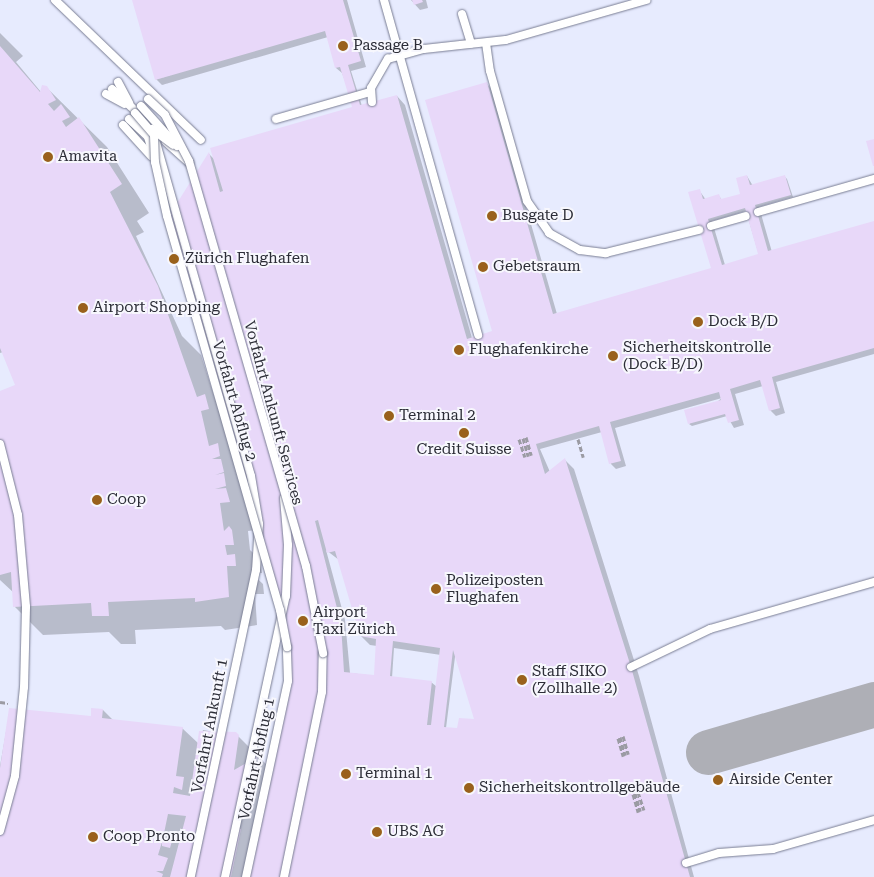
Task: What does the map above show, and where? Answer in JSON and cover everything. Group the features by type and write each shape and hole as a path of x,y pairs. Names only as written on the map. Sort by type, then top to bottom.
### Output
{"lane":[{"path":"55,0 201,140"},
{"path":"384,0 478,336"},
{"path":"372,102 370,92 388,59 424,49 486,43 646,0"},
{"path":"462,14 470,44"},
{"path":"486,43 490,70 527,201 549,233 580,250 606,253 699,230"},
{"path":"118,82 130,116 148,124 180,150"},
{"path":"109,91 148,137 155,162"},
{"path":"276,119 370,92"},
{"path":"148,99 165,116 189,161 306,566 323,653 319,711 284,877"},
{"path":"141,106 189,161"},
{"path":"148,124 155,140 155,162"},
{"name":"Vorfahrt Ankunft 1","path":"148,124 177,208 251,476 259,536 254,581 192,877"},
{"name":"Vorfahrt Ankunft Services","path":"148,124 194,170 276,467 286,518 288,558 285,602 225,877"},
{"name":"Vorfahrt Abflug 2","path":"155,162 167,216 280,610 287,647"},
{"path":"758,212 874,179"},
{"path":"711,226 746,216"},
{"path":"0,444 18,515 26,607 15,776 0,831"},
{"path":"631,666 710,629 874,582"},
{"name":"Vorfahrt Abflug 1","path":"246,877 288,681 287,647"},
{"path":"686,863 719,853 773,849 874,820"}],"path":[{"path":"522,438 528,456"},
{"path":"578,439 583,457"},
{"path":"0,702 8,703"},
{"path":"620,737 625,755"},
{"path":"635,793 641,811"}],"shaded area":[{"path":"0,0 874,0 874,877 0,877"}],"building":[{"path":"132,0 343,0 361,61 348,65 360,105 397,95 467,339 492,331 425,100 487,82 553,314 711,268 688,192 700,189 703,199 719,194 721,199 740,194 736,178 747,175 750,185 785,175 791,195 755,205 768,251 874,221 874,348 772,377 780,408 769,411 760,380 730,389 739,420 728,423 725,414 688,424 684,410 721,400 719,392 610,422 621,461 609,464 599,426 536,444 545,474 565,458 631,667 690,877 248,877 288,696 289,654 169,216 209,152 220,192 223,191 210,148 352,107 340,67 335,68 325,31 155,80","holes":["745,208 758,254 722,265 708,219","318,520 327,553 335,551 360,636 376,639 374,675 344,672 341,624 315,521","393,641 440,648 431,725 427,725 432,681 390,676","453,650 474,719 459,718 457,728 444,727"]},
{"path":"412,0 422,0 423,2 414,5"},
{"path":"0,46 40,92 42,85 47,86 56,100 48,104 54,111 61,104 70,117 62,121 66,127 79,117 122,184 110,192 158,286 197,397 205,394 209,409 201,411 209,446 218,443 220,456 212,459 221,459 224,472 215,475 224,473 226,486 215,489 226,488 230,502 220,503 224,531 229,526 232,530 234,545 225,545 227,555 235,554 236,566 227,566 229,597 195,602 195,598 108,602 109,616 92,616 91,603 13,607 11,572 0,575 0,391 15,385 0,348"},
{"path":"874,139 874,166 873,166 866,141"},
{"path":"9,708 91,716 91,708 103,709 102,718 183,727 176,776 184,777 182,790 174,787 173,793 190,796 199,731 236,732 239,735 234,770 257,757 248,797 253,798 251,808 240,806 235,828 241,829 231,877 170,877 186,816 168,814 163,838 172,841 170,848 162,846 162,842 158,855 168,858 163,871 156,871 163,874 162,877 0,877 0,768"}],"taxiway":[{"path":"708,752 874,704"}],"place":[{"name":"Passage B","path":"343,46"},
{"name":"Amavita","path":"48,157"},
{"name":"Busgate D","path":"492,216"},
{"name":"Zürich Flughafen","path":"174,259"},
{"name":"Gebetsraum","path":"483,267"},
{"name":"Airport Shopping","path":"83,308"},
{"name":"Dock B/D","path":"698,322"},
{"name":"Flughafenkirche","path":"459,350"},
{"name":"Sicherheitskontrolle (Dock B/D)","path":"613,356"},
{"name":"Terminal 2","path":"389,416"},
{"name":"Credit Suisse","path":"464,433"},
{"name":"Coop","path":"97,500"},
{"name":"Polizeiposten Flughafen","path":"436,589"},
{"name":"Airport Taxi Zürich","path":"303,621"},
{"name":"Staff SIKO (Zollhalle 2)","path":"522,680"},
{"name":"Terminal 1","path":"346,774"},
{"name":"Airside Center","path":"718,780"},
{"name":"Sicherheitskontrollgebäude","path":"469,788"},
{"name":"UBS AG","path":"377,832"},
{"name":"Coop Pronto","path":"93,837"}]}
